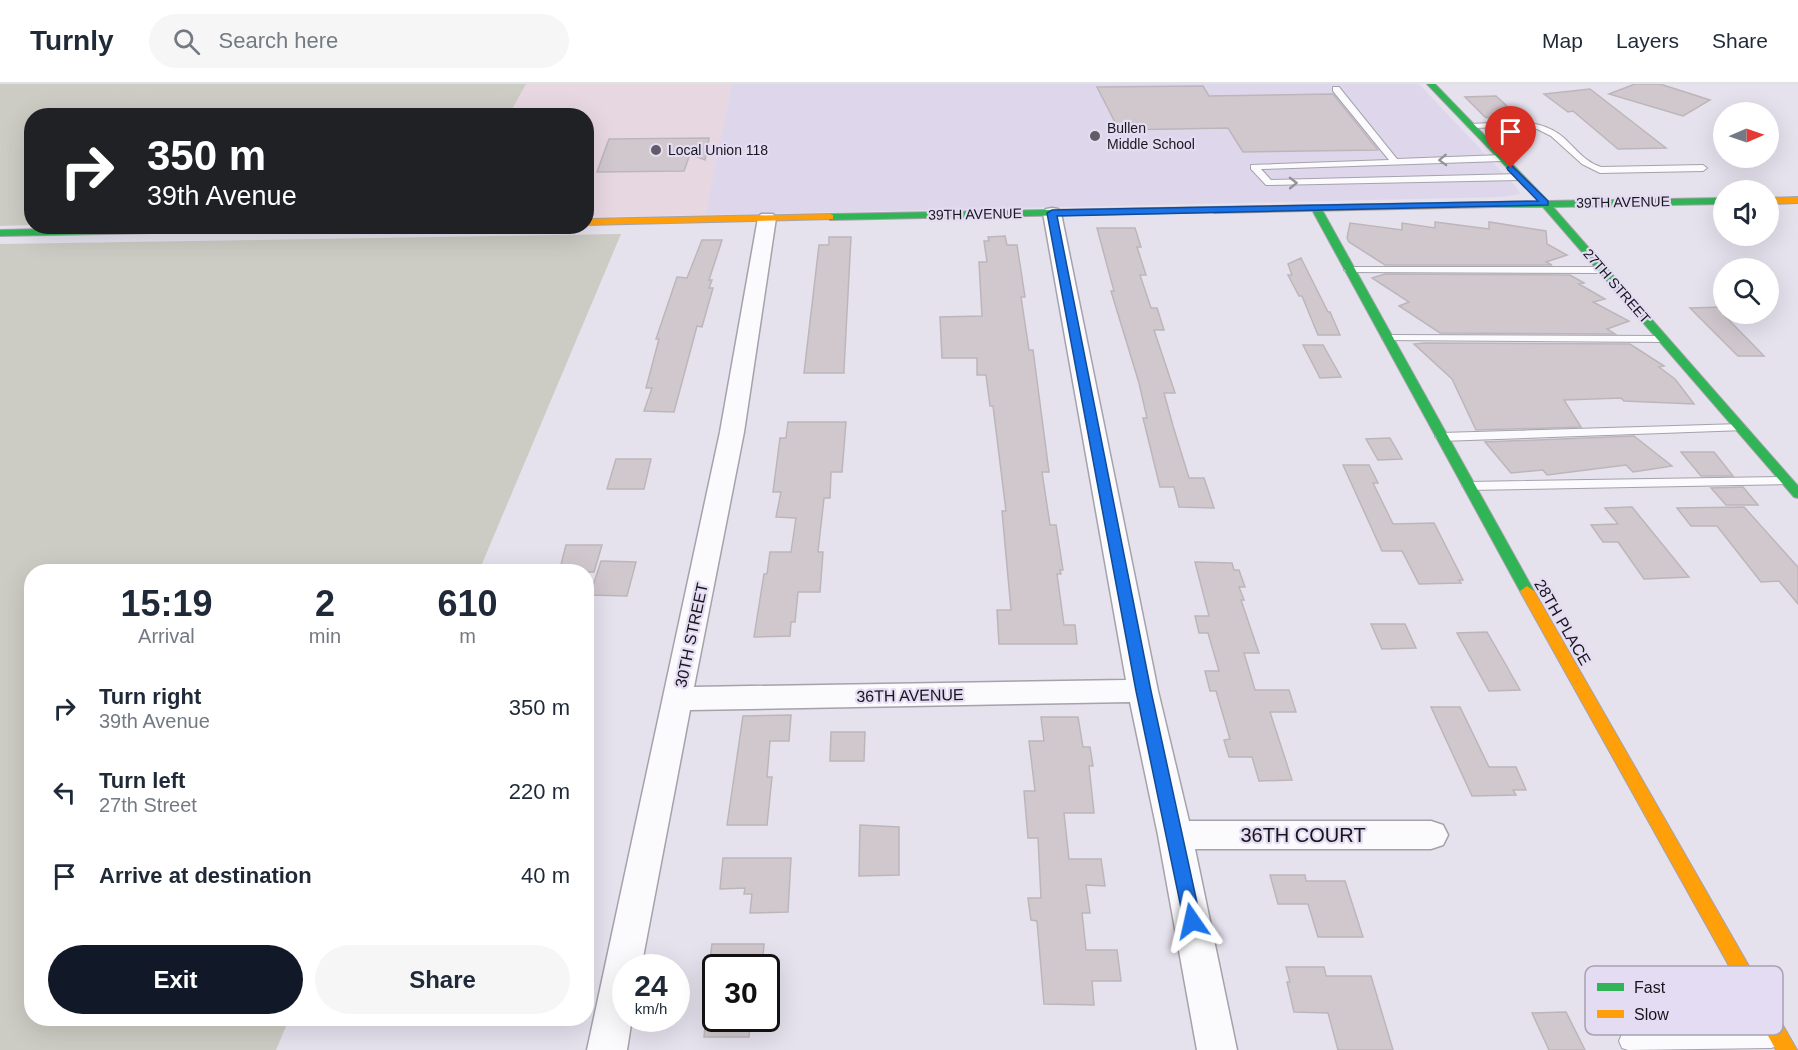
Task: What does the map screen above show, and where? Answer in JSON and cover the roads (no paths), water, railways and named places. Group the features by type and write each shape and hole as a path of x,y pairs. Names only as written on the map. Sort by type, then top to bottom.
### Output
{"street":[{"path":"1431,84 1436,84"},
{"name":"27TH STREET","path":"1431,84 1545,203 1798,494"},
{"path":"1779,201 1798,200"},
{"name":"39TH AVENUE","path":"594,222 1713,201"},
{"name":"28TH PLACE","path":"1316,208 1468,486 1740,966"},
{"path":"1052,213 1143,691 1175,835 1217,1050"},
{"name":"30TH STREET","path":"607,1050 732,432 767,218"},
{"path":"0,233 24,233"},
{"name":"36TH AVENUE","path":"678,699 1143,691"},
{"name":"36TH COURT","path":"1175,835 1431,835"}],"lane":[{"path":"1336,89 1395,162"},
{"path":"1471,126 1531,125 1545,129 1587,165 1600,170 1702,168"},
{"path":"1502,158 1254,166 1269,183 1520,177"},
{"path":"1350,270 1602,270"},
{"path":"1387,338 1662,339"},
{"path":"1441,437 1741,428"},
{"path":"1468,486 1787,481"},
{"path":"1629,1041 1784,1044"}],"place":[{"name":"Bullen Middle School","path":"1095,136"},
{"name":"Local Union 118","path":"656,150"}]}
